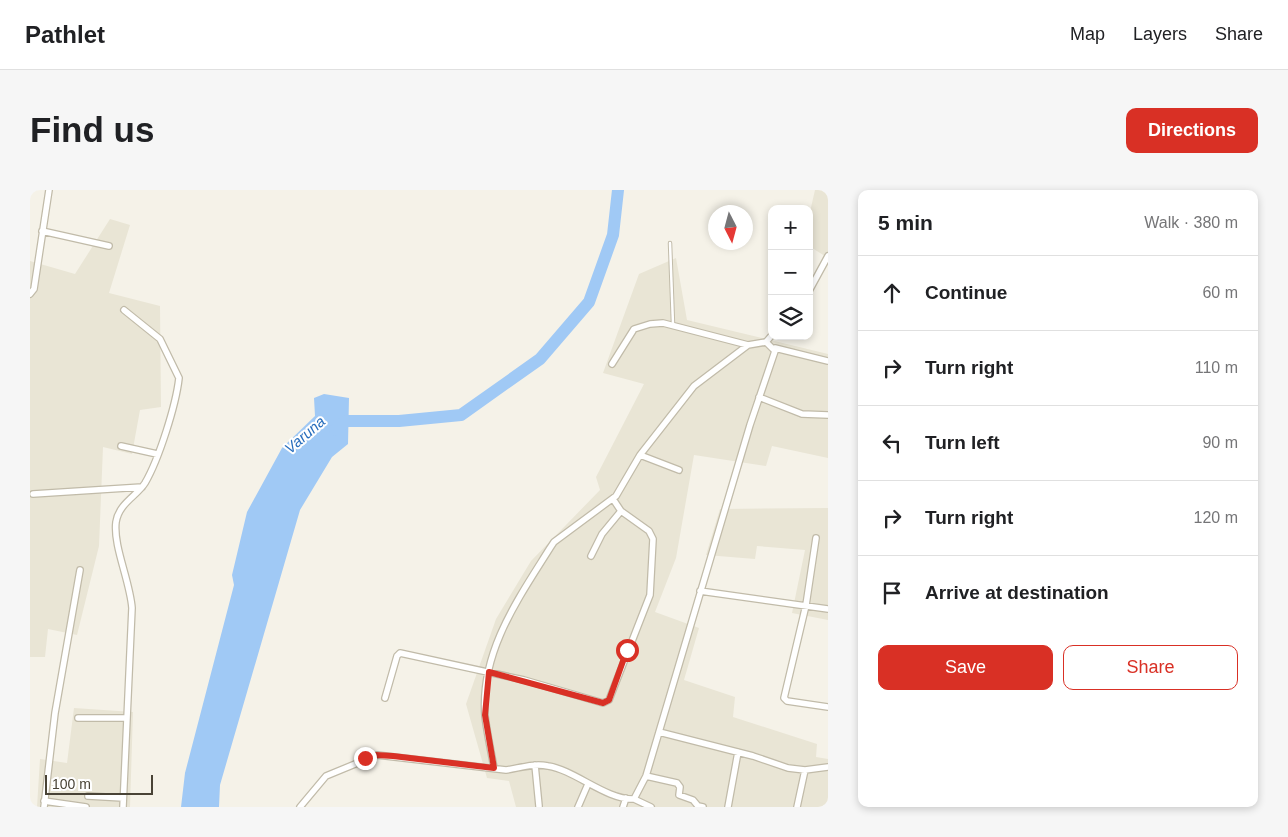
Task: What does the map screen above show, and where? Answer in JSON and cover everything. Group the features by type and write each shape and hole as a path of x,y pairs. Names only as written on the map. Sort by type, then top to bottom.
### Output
{"street":[{"path":"30,294 34,289 49,190"},
{"path":"42,231 110,246"},
{"path":"813,284 828,256"},
{"path":"123,807 132,608 128,580 116,530 116,520 134,492 142,487 157,454 179,378 160,339 124,310"},
{"path":"612,364 634,328 650,324 673,326 748,345 766,342 768,340"},
{"path":"766,342 775,348 828,360"},
{"path":"494,768 485,715 489,672 495,645 504,626 550,548 554,542 613,499 640,455 694,386 748,345"},
{"path":"634,799 646,776 700,591 775,348"},
{"path":"759,397 802,414 828,415"},
{"path":"121,446 157,454"},
{"path":"640,455 679,470"},
{"path":"33,494 142,487"},
{"path":"385,698 397,656 400,653 489,672 603,703 609,700 650,595 652,585 652,535 621,511 613,499"},
{"path":"591,556 602,534 621,511"},
{"path":"816,538 806,605 784,698 787,701 828,707"},
{"path":"80,570 55,713 44,804 86,807"},
{"path":"700,591 828,608"},
{"path":"78,718 126,718"},
{"path":"659,732 738,752 788,768 805,770 828,768"},
{"path":"728,807 738,752"},
{"path":"300,807 326,776 376,755 506,770 536,765 554,767 588,784 626,798 634,799 651,807"},
{"path":"536,765 540,806"},
{"path":"797,807 805,770"},
{"path":"646,776 676,783 680,787 680,795 693,800 698,806 703,807"},
{"path":"578,807 588,784"},
{"path":"88,796 123,798"},
{"path":"623,807 626,798"}],"lane":[{"path":"670,243 673,326"}],"shaded area":[{"path":"815,190 828,190 828,258 813,249 812,205"},
{"path":"110,219 130,225 109,293 160,306 161,407 140,410 132,454 103,447 99,546 77,635 48,629 45,657 30,657 30,261 75,274"},
{"path":"676,258 687,320 828,354 828,458 772,446 766,466 694,455 676,558 655,612 699,628 684,680 735,697 733,717 817,744 816,757 828,759 828,807 516,807 509,781 487,778 466,704 496,619 531,561 600,490 596,477 644,384 603,373 639,274"},
{"path":"828,508 828,620 792,613 805,550 757,546 755,559 706,555 720,509"},
{"path":"74,708 133,712 130,807 37,807 40,759 67,763"}],"water":[{"path":"324,394 349,398 348,444 332,457 300,510 220,785 219,807 181,807 185,773 234,585 232,575 247,512 282,448 315,416 314,398"}],"waterway":[{"name":"Varuna","path":"335,430 346,421 399,421 461,415 540,359 589,302 613,235 618,190"}],"route":[{"path":"365,758 376,755 393,756 494,768 485,715 489,672 603,703 609,700 627,650"}]}
